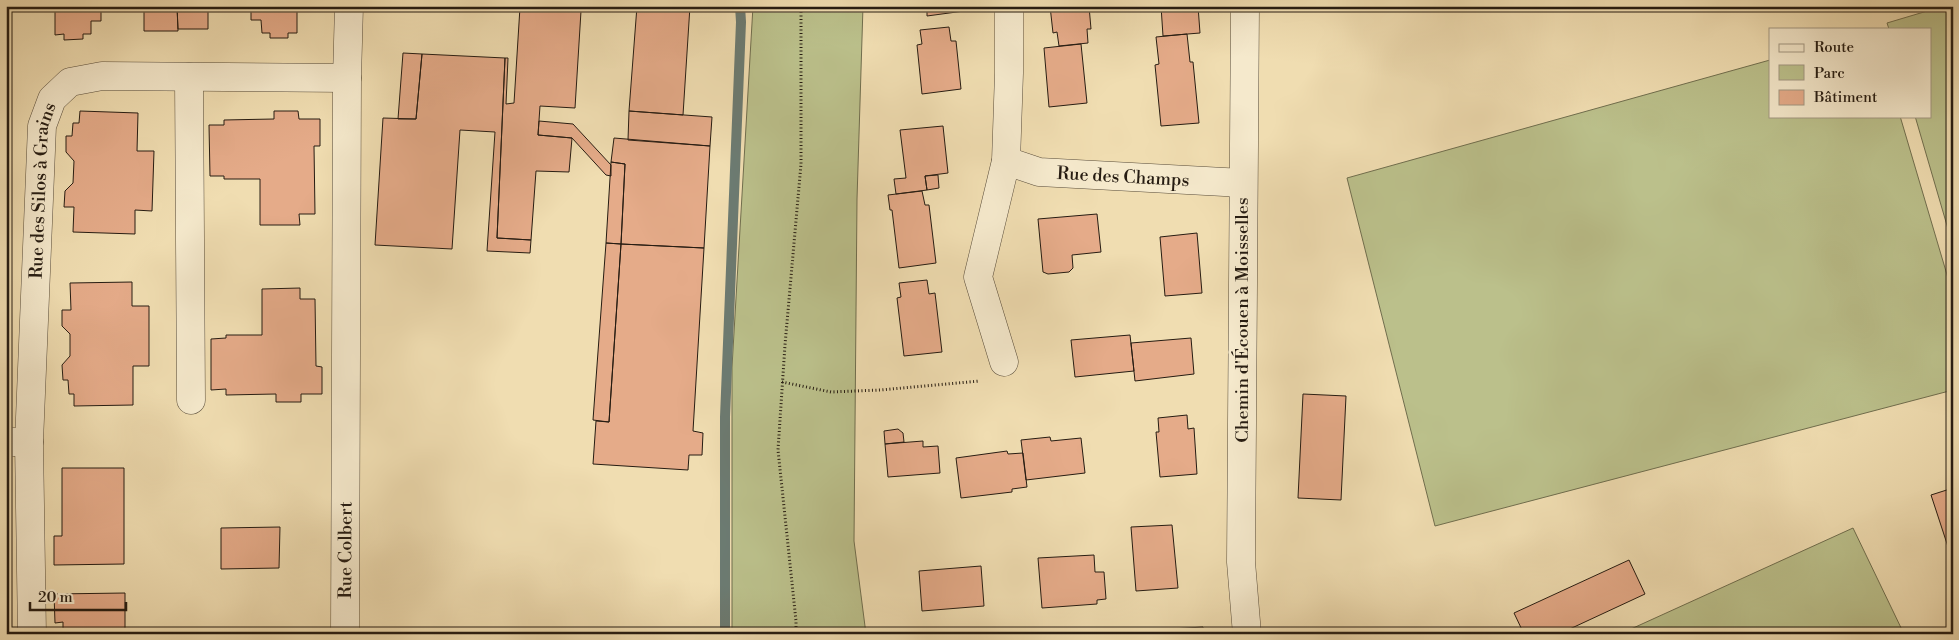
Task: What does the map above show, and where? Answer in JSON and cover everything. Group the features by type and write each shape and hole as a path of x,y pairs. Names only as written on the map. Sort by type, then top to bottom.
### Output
{"street":[{"path":"347,78 349,6"},
{"path":"1004,362 978,277 1006,161 1010,73 1008,6"},
{"name":"Chemin d'Écouen à Moisselles","path":"1245,6 1241,562 1247,634"},
{"name":"Rue des Silos à Grains","path":"32,634 18,442 42,126 52,99 70,82 102,76 347,78"},
{"path":"189,77 191,400"},
{"name":"Rue Colbert","path":"345,634 347,78"},
{"name":"Rue des Champs","path":"1006,161 1039,172 1243,183"}],"path":[{"path":"796,634 778,450 801,164 801,6"},
{"path":"782,382 831,392 880,390 985,380 1004,362"}],"green space":[{"path":"753,6 863,6 857,199 854,541 866,634 732,634 732,367"},
{"path":"1944,6 1953,6 1953,246 1916,118 1932,118 1932,28 1889,28 1887,23"},
{"path":"1769,60 1769,118 1901,118 1953,295 1953,390 1435,526 1347,178"},
{"path":"1853,528 1904,634 1620,634"}],"building":[{"path":"55,6 101,6 101,21 91,21 91,34 83,34 83,39 64,40 64,34 55,35"},
{"path":"144,6 177,6 178,31 144,31"},
{"path":"177,6 208,6 208,29 178,29"},
{"path":"251,6 297,6 297,33 288,33 288,38 270,38 270,33 262,33 261,20 251,20"},
{"path":"637,6 690,6 683,115 629,111"},
{"path":"927,6 963,6 964,11 927,16"},
{"path":"1050,6 1089,6 1091,29 1087,29 1088,43 1059,46 1057,32 1053,33"},
{"path":"1161,6 1198,6 1200,33 1163,36"},
{"path":"520,7 581,11 575,108 540,106 538,135 572,138 569,172 536,171 531,240 497,238 505,58 508,58 506,104 514,103"},
{"path":"949,27 951,41 956,41 961,89 922,94 917,45 922,44 920,30"},
{"path":"1187,34 1190,62 1193,62 1199,123 1161,126 1155,65 1159,64 1156,37"},
{"path":"1081,44 1087,103 1049,107 1044,48"},
{"path":"403,53 422,54 416,119 398,119"},
{"path":"422,54 505,58 497,238 531,240 530,253 487,251 495,132 460,130 452,249 375,245 383,118 416,119"},
{"path":"80,111 138,113 137,151 154,151 152,211 135,210 135,234 73,232 74,207 64,207 65,191 73,183 74,161 66,152 66,136 72,136 73,123 79,123"},
{"path":"274,111 298,111 299,119 320,119 320,146 314,146 315,214 299,214 300,225 260,225 260,179 224,179 224,176 210,176 209,125 224,125 224,120 274,119"},
{"path":"629,111 712,117 710,146 628,140"},
{"path":"539,121 573,124 611,165 611,176 606,175 572,138 538,135"},
{"path":"943,126 948,173 925,176 927,190 896,194 894,179 906,178 900,130"},
{"path":"614,138 710,146 704,248 621,244 625,164 611,162"},
{"path":"611,162 625,164 621,244 606,243"},
{"path":"938,175 939,188 927,190 925,176"},
{"path":"922,191 925,205 929,205 936,263 899,268 892,210 890,210 888,195"},
{"path":"1097,214 1101,252 1072,255 1073,268 1069,272 1048,274 1043,272 1038,219"},
{"path":"1197,233 1202,293 1165,296 1160,237"},
{"path":"606,243 621,244 609,422 593,420"},
{"path":"621,244 704,248 693,431 703,433 702,455 689,455 688,470 593,464 596,421 609,422"},
{"path":"927,280 929,294 935,293 942,352 904,356 897,298 901,297 899,283"},
{"path":"132,282 132,306 149,306 149,366 133,366 133,405 74,406 74,394 69,394 68,380 63,380 62,365 70,356 70,334 62,326 62,310 71,310 70,283"},
{"path":"300,288 300,299 315,299 316,366 322,367 322,394 301,394 301,402 276,402 276,394 226,395 226,389 211,390 211,339 226,338 226,335 262,335 262,289"},
{"path":"1130,335 1134,371 1075,377 1071,340"},
{"path":"1191,338 1194,374 1135,381 1131,343"},
{"path":"1303,394 1346,396 1341,500 1298,498"},
{"path":"1187,415 1188,429 1194,428 1197,474 1160,477 1156,432 1159,432 1158,418"},
{"path":"898,429 903,433 904,442 885,444 884,431"},
{"path":"1050,437 1051,441 1081,438 1085,473 1026,480 1021,440"},
{"path":"923,441 923,447 938,446 940,473 888,477 885,444"},
{"path":"1007,451 1008,454 1023,453 1027,487 1012,489 1012,492 961,498 956,458"},
{"path":"62,468 124,468 124,564 54,565 54,536 62,536"},
{"path":"1953,488 1953,562 1931,495"},
{"path":"1172,525 1178,588 1136,591 1131,527"},
{"path":"280,527 279,568 221,569 221,528"},
{"path":"1094,555 1095,572 1104,572 1106,599 1097,600 1097,604 1042,608 1038,558"},
{"path":"1629,560 1645,594 1559,634 1524,634 1514,613"},
{"path":"981,566 984,606 922,611 919,571"},
{"path":"125,593 125,634 63,634 63,622 55,623 54,594"},
{"path":"1203,627 1203,634 1172,634 1171,629"}],"waterway":[{"path":"725,634 725,417 741,22 740,6"}]}
